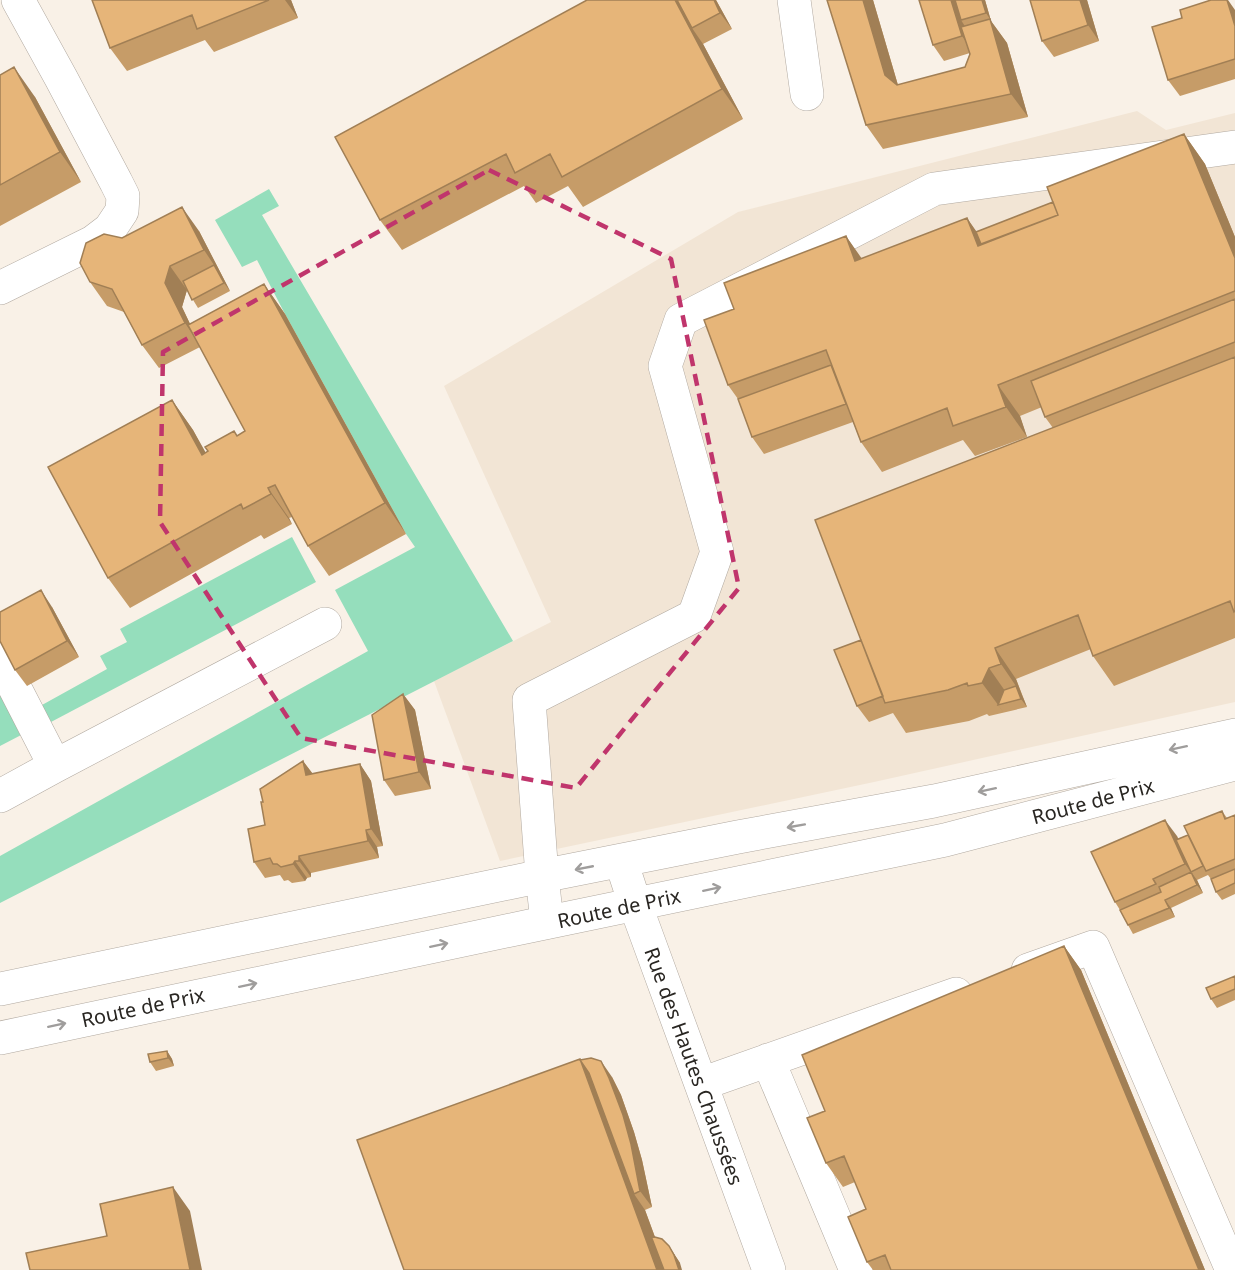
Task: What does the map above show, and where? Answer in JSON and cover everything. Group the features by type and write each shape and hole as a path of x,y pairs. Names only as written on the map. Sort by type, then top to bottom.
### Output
{"main road":[{"path":"0,288 93,242 110,229 122,211 123,196 18,0"},
{"path":"794,0 807,94"},
{"path":"547,922 529,700 694,616 717,552 665,366 681,320 934,189 1235,147"},
{"path":"0,796 325,624"},
{"path":"0,659 56,765"},
{"name":"Route de Prix","path":"0,989 542,876 934,801 1235,735"},
{"name":"Route de Prix","path":"0,1038 945,840 1235,764"},
{"name":"Rue des Hautes Chaussées","path":"621,861 769,1270"},
{"path":"701,1084 1093,947 1232,1270"},
{"path":"768,1060 856,1270"}],"highlighted area":[{"path":"489,170 671,259 739,588 576,788 301,738 160,522 163,352"}],"shaded area":[{"path":"1137,111 1166,130 1235,113 1235,702 874,782 500,861 434,681 551,622 444,386 738,212"}],"green space":[{"path":"269,189 279,206 262,215 513,641 0,903 0,856 368,651 335,590 415,547 257,260 242,267 215,220"},
{"path":"292,537 316,582 51,722 42,705 107,669 100,656 127,642 120,629"},
{"path":"0,687 25,733 0,746"}],"building":[{"path":"92,0 269,0 197,29 192,15 110,48"},
{"path":"587,0 675,0 722,89 562,177 550,154 515,173 506,154 380,220 335,137"},
{"path":"677,0 714,0 720,13 692,28"},
{"path":"827,0 863,0 885,75 897,85 965,67 970,54 961,27 990,19 1011,94 866,125"},
{"path":"919,0 951,0 962,36 933,45"},
{"path":"955,0 982,0 986,13 961,20"},
{"path":"1030,0 1080,0 1088,25 1042,41"},
{"path":"1211,0 1227,0 1235,26 1235,59 1168,80 1152,27 1182,18 1180,10"},
{"path":"14,67 60,152 0,185 0,75"},
{"path":"1184,134 1235,258 1235,291 998,385 1006,407 953,426 947,408 861,442 826,350 728,385 704,320 734,309 724,283 846,236 855,261 967,218 978,246 1058,215 1047,187"},
{"path":"1053,202 1058,215 981,244 976,232"},
{"path":"182,207 204,250 170,266 165,283 185,323 142,345 112,289 90,282 80,263 86,243 104,234 122,238"},
{"path":"214,265 224,283 192,300 183,281"},
{"path":"264,284 385,503 308,546 275,485 268,488 271,494 243,509 241,504 108,578 48,467 172,400 202,455 208,451 205,447 234,431 237,436 245,431 188,325"},
{"path":"1235,299 1235,342 1045,417 1031,381"},
{"path":"1235,357 1234,612 1230,601 1093,656 1078,615 995,648 1001,664 989,668 982,683 968,686 967,683 948,690 885,703 815,520"},
{"path":"831,365 846,404 752,437 738,399"},
{"path":"41,590 67,641 15,670 0,641 0,612"},
{"path":"861,640 883,696 857,706 834,650"},
{"path":"1016,686 1021,699 998,705 1004,690"},
{"path":"403,694 419,772 384,780 372,715"},
{"path":"303,761 306,775 360,764 371,829 366,830 368,841 299,856 299,861 281,867 273,864 270,858 254,862 248,829 265,825 260,789"},
{"path":"1222,811 1225,819 1235,815 1235,859 1206,871 1184,826"},
{"path":"1165,820 1185,864 1153,879 1156,884 1115,902 1091,852"},
{"path":"1188,835 1203,866 1191,872 1176,840"},
{"path":"1235,869 1235,883 1216,892 1211,879"},
{"path":"1191,872 1197,885 1165,900 1169,908 1128,925 1120,910 1161,892 1159,887"},
{"path":"1064,946 1199,1270 891,1270 885,1255 867,1262 848,1217 866,1209 844,1156 826,1163 807,1118 825,1111 802,1055"},
{"path":"1235,976 1235,989 1211,999 1206,988"},
{"path":"167,1051 168,1058 150,1062 148,1054"},
{"path":"591,1058 601,1061 623,1115 640,1191 634,1194 589,1073 580,1060"},
{"path":"580,1059 657,1270 404,1270 357,1140"},
{"path":"173,1187 190,1270 30,1270 26,1253 107,1236 100,1204"},
{"path":"651,1236 662,1239 669,1246 679,1270 664,1270"}]}
